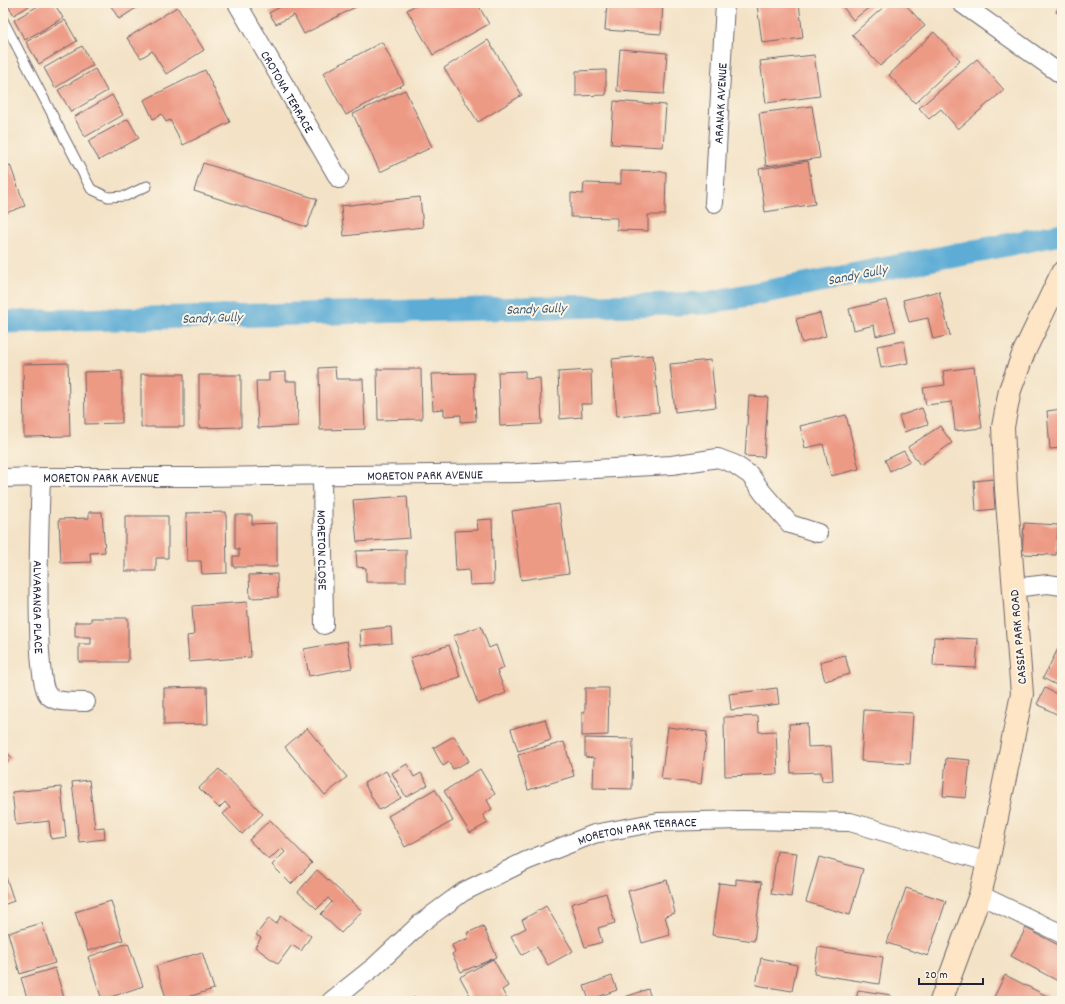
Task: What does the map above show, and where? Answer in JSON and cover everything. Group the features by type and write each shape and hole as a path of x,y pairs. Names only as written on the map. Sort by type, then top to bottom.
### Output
{"main road":[{"name":"CASSIA PARK ROAD","path":"941,1001 980,895 1022,694 1013,588 1003,427 1010,390 1024,352 1062,273"}],"street":[{"name":"CROTONA TERRACE","path":"238,3 339,179"},
{"name":"ARANAK AVENUE","path":"714,203 725,3"},
{"path":"961,3 1062,75"},
{"name":"MORETON PARK AVENUE","path":"3,478 196,478 517,473 672,466 718,458 734,464 750,475 763,493 790,524 818,533"},
{"name":"MORETON CLOSE","path":"322,475 324,624"},
{"name":"ALVARANGA PLACE","path":"40,477 39,643 42,683 47,694 53,700 86,702"},
{"path":"1013,588 1048,584 1062,586"},
{"name":"MORETON PARK TERRACE","path":"331,1001 375,966 421,923 463,892 526,861 594,834 658,822 742,820 850,822 988,862"},
{"path":"980,895 1062,934"}],"lane":[{"path":"3,20 91,189 108,197 126,196 147,186"}],"building":[{"path":"6,3 34,3 14,15"},
{"path":"43,3 54,3 63,18 25,40 14,20"},
{"path":"109,3 144,3 119,19"},
{"path":"283,3 363,3 304,34 294,15 276,24 269,13 284,5"},
{"path":"419,3 477,3 489,24 433,55 407,10"},
{"path":"607,3 663,3 661,34 605,30"},
{"path":"799,3 803,38 762,43 757,4"},
{"path":"840,3 875,3 853,20"},
{"path":"888,3 904,3 925,26 880,66 852,35"},
{"path":"1062,3 1062,16 1056,12"},
{"path":"177,7 204,50 166,74 152,51 141,58 127,38"},
{"path":"65,20 77,41 39,64 26,42"},
{"path":"934,32 960,60 915,103 889,75"},
{"path":"488,40 522,95 478,122 444,68"},
{"path":"382,42 404,84 346,115 323,73"},
{"path":"82,46 93,65 55,88 44,68"},
{"path":"620,49 667,53 664,94 617,91"},
{"path":"814,55 820,96 766,103 760,61"},
{"path":"977,59 1004,90 958,129 941,109 929,119 919,108"},
{"path":"95,69 107,91 71,112 58,90"},
{"path":"205,70 230,122 183,145 170,120 166,122 162,114 153,119 144,100"},
{"path":"606,70 606,95 576,96 576,71"},
{"path":"405,90 432,147 380,172 353,114"},
{"path":"112,95 123,115 85,137 74,117"},
{"path":"614,101 666,105 663,147 611,144"},
{"path":"812,106 820,158 766,166 759,113"},
{"path":"128,119 139,138 99,160 88,141"},
{"path":"808,161 815,204 765,212 759,169"},
{"path":"203,163 317,199 307,227 194,191"},
{"path":"10,165 25,206 3,214 3,168"},
{"path":"621,171 666,172 665,215 648,215 648,231 617,230 617,218 571,217 571,193 583,194 584,183 621,184"},
{"path":"420,197 423,227 344,236 341,206"},
{"path":"939,291 950,335 933,339 928,318 909,322 903,300"},
{"path":"887,300 896,331 876,336 874,325 854,330 849,309"},
{"path":"820,313 826,336 802,343 796,319"},
{"path":"904,341 908,363 881,368 877,346"},
{"path":"653,355 659,412 617,416 612,359"},
{"path":"711,360 716,407 675,412 670,364"},
{"path":"68,363 70,436 24,437 23,364"},
{"path":"335,367 336,379 363,379 365,429 320,430 319,368"},
{"path":"974,367 982,428 955,431 952,402 926,405 923,388 945,385 943,371"},
{"path":"377,369 421,369 422,419 378,420"},
{"path":"591,370 592,404 581,404 582,417 560,419 558,372"},
{"path":"122,371 122,423 85,424 84,372"},
{"path":"525,371 525,379 540,378 542,424 500,426 498,372"},
{"path":"286,372 286,381 297,381 298,426 258,428 256,381 269,381 269,373"},
{"path":"474,373 476,421 461,422 461,415 444,416 444,409 433,410 431,374"},
{"path":"141,374 184,374 184,427 141,427"},
{"path":"199,375 241,375 241,427 199,428"},
{"path":"749,396 768,397 764,457 745,456"},
{"path":"922,408 928,424 904,432 899,416"},
{"path":"1062,409 1062,448 1050,449 1047,411"},
{"path":"846,415 859,469 831,476 823,444 805,448 800,426"},
{"path":"940,426 952,443 920,465 908,447"},
{"path":"904,451 910,461 890,471 885,460"},
{"path":"993,479 995,509 976,511 974,481"},
{"path":"407,496 410,538 357,542 353,500"},
{"path":"559,504 569,573 521,580 512,511"},
{"path":"89,512 102,512 105,552 90,553 91,562 61,563 59,519 89,518"},
{"path":"226,512 227,573 202,574 201,561 187,561 186,513"},
{"path":"235,515 252,515 252,524 277,523 277,567 233,567 233,556 239,556 239,549 235,549"},
{"path":"125,516 168,516 168,558 156,558 156,571 125,571"},
{"path":"492,519 494,584 470,585 469,570 456,571 454,531 478,530 477,520"},
{"path":"1024,523 1058,525 1056,555 1022,554"},
{"path":"406,550 406,582 366,582 366,568 357,567 356,551"},
{"path":"277,574 278,597 250,598 249,575"},
{"path":"247,602 251,657 189,662 187,636 194,635 192,606"},
{"path":"91,618 128,618 128,662 79,662 79,644 91,644 91,637 75,637 75,622 91,622"},
{"path":"481,626 489,648 496,645 504,668 497,671 506,693 478,704 453,636"},
{"path":"391,627 392,643 361,646 360,630"},
{"path":"934,637 978,639 976,668 933,666"},
{"path":"347,641 352,668 309,676 304,649"},
{"path":"1062,641 1062,688 1043,678"},
{"path":"449,645 460,677 421,690 410,658"},
{"path":"845,655 850,674 825,681 820,662"},
{"path":"207,687 208,724 164,725 164,688"},
{"path":"585,688 609,688 608,735 582,736 582,712 585,712"},
{"path":"777,688 779,704 731,710 729,694"},
{"path":"1045,688 1062,697 1062,717 1037,704"},
{"path":"864,710 913,713 910,764 861,761"},
{"path":"758,716 759,732 776,731 778,774 725,776 724,717"},
{"path":"545,719 551,740 518,751 511,729"},
{"path":"807,723 808,747 831,746 833,780 822,781 821,772 791,773 789,724"},
{"path":"668,727 707,732 701,784 661,779"},
{"path":"307,728 347,777 325,795 285,747"},
{"path":"454,736 469,761 453,769 449,762 443,766 433,748"},
{"path":"585,738 633,739 632,789 593,788 594,758 585,757"},
{"path":"564,742 574,776 528,790 518,755"},
{"path":"3,748 12,758 3,766"},
{"path":"946,758 970,760 966,798 943,796"},
{"path":"407,764 414,777 421,773 428,785 406,797 392,773"},
{"path":"219,769 263,814 242,834 223,814 230,808 225,802 219,808 199,788"},
{"path":"480,769 495,794 487,800 492,809 483,815 488,823 470,833 444,791"},
{"path":"386,771 401,798 379,810 364,783"},
{"path":"89,780 95,828 104,827 105,839 79,842 72,782"},
{"path":"61,787 66,837 51,839 49,821 16,825 12,792"},
{"path":"435,789 453,821 405,847 388,816"},
{"path":"270,820 312,863 291,884 272,865 285,852 281,848 269,860 249,840"},
{"path":"777,851 797,853 791,897 771,894"},
{"path":"819,857 863,869 850,915 806,902"},
{"path":"3,868 14,901 3,905"},
{"path":"317,870 362,911 341,933 321,914 332,902 328,898 317,909 298,892"},
{"path":"736,879 762,882 754,941 712,935 719,883 736,885"},
{"path":"667,880 675,913 665,916 670,935 642,943 628,891"},
{"path":"906,888 946,901 928,956 887,943"},
{"path":"606,893 615,923 598,928 602,942 585,947 571,904"},
{"path":"111,901 123,940 88,951 75,912"},
{"path":"546,906 573,951 548,965 537,947 522,955 511,936 526,928 522,920"},
{"path":"281,916 311,936 301,951 292,945 278,964 255,947 261,938 256,935 269,918 276,924"},
{"path":"42,923 55,963 20,974 8,933"},
{"path":"483,926 497,957 461,972 452,954 455,952 452,945 469,938 467,933"},
{"path":"1026,928 1062,947 1062,974 1058,981 1011,956"},
{"path":"128,943 143,986 102,1000 88,957"},
{"path":"818,947 883,957 879,984 814,974"},
{"path":"202,952 214,989 175,1001 167,1001 156,966"},
{"path":"761,958 797,965 792,991 756,985"},
{"path":"493,959 508,986 502,990 508,1001 487,1001 484,997 477,1001 473,1001 460,977"},
{"path":"55,968 65,1001 28,1001 21,978"},
{"path":"1005,975 1047,996 1044,1001 992,1001"},
{"path":"612,976 617,990 589,1000 584,986"},
{"path":"648,989 652,1001 614,1001"},
{"path":"858,990 891,995 890,1001 856,1001"},
{"path":"5,995 7,1001 3,1001 3,996"},
{"path":"414,997 423,1001 413,1001"}],"waterway":[{"name":"Sandy Gully","path":"3,322 707,303 1062,234"}]}
